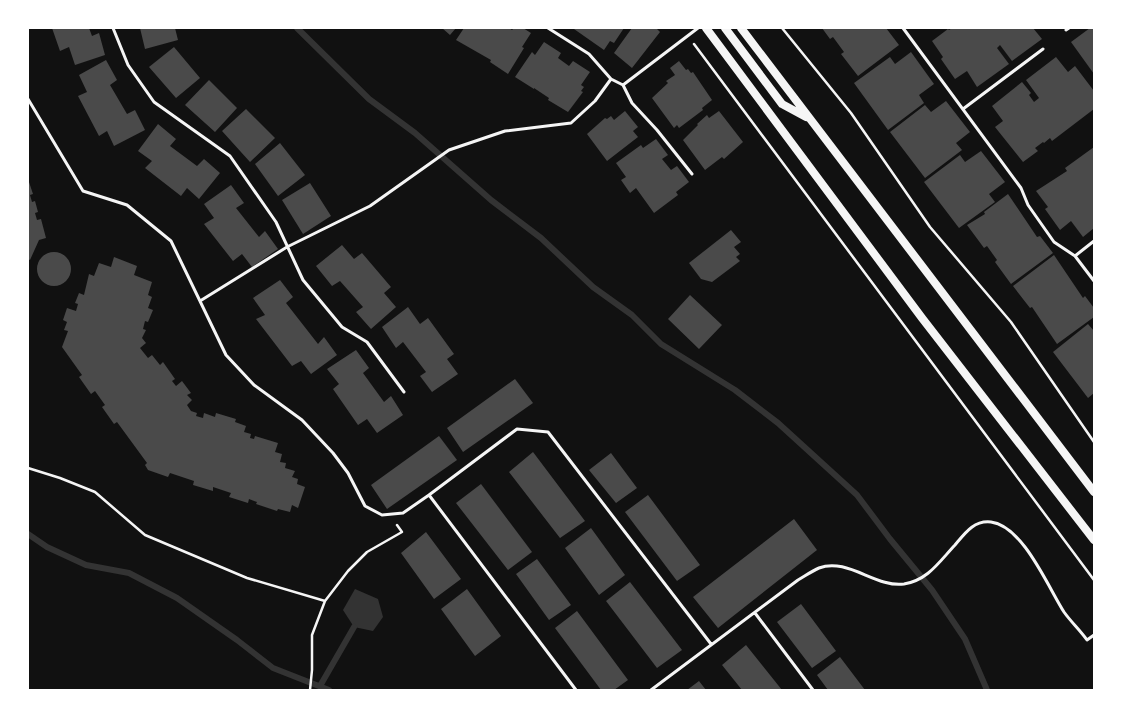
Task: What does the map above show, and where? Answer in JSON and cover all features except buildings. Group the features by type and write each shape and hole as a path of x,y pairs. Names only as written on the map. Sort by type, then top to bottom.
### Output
{"main road":[{"path":"706,28 922,318 1094,540"},
{"path":"725,28 782,104 808,118"},
{"path":"741,28 1094,492"}],"lane":[{"path":"113,28 128,65 154,102 230,156 276,222 303,280 342,327 367,342 404,392"},
{"path":"548,28 589,54 611,79 623,86 632,103 657,130 692,174"},
{"path":"623,86 698,28"},
{"path":"903,28 1021,188 1028,205 1054,242 1075,256 1094,281"},
{"path":"963,109 1043,49"},
{"path":"200,301 288,248 370,206 449,150 505,131 571,123 595,101 611,79"},
{"path":"28,99 83,191 128,204 171,241 226,356 254,384 302,420 333,453 348,473 365,506 382,515 403,513 517,429 548,432 711,644"},
{"path":"1075,256 1094,241"},
{"path":"429,495 576,690"},
{"path":"651,690 798,580 821,567 843,567 883,583 901,584 917,582 931,571 971,527 982,523 992,522 1003,526 1014,534 1032,558 1065,613 1087,640 1094,634"},
{"path":"755,613 813,690"}],"path":[{"path":"782,28 851,113 930,227 1011,322 1094,442"},
{"path":"698,50 1094,580"},
{"path":"28,468 60,478 95,492 145,535 247,578 325,601"},
{"path":"310,690 312,670 312,635 325,601 348,572 368,552 402,532 390,515"}],"shaded area":[{"path":"355,589 378,599 383,617 373,631 354,627 343,610"}],"waterway":[{"path":"297,28 369,99 415,133 491,200 541,238 593,287 632,315 661,344 735,390 778,423 857,495 890,539 932,590 965,639 987,690"},
{"path":"28,534 47,547 86,565 129,573 177,598 237,640 273,668 329,690"},
{"path":"320,686 354,627"}]}
